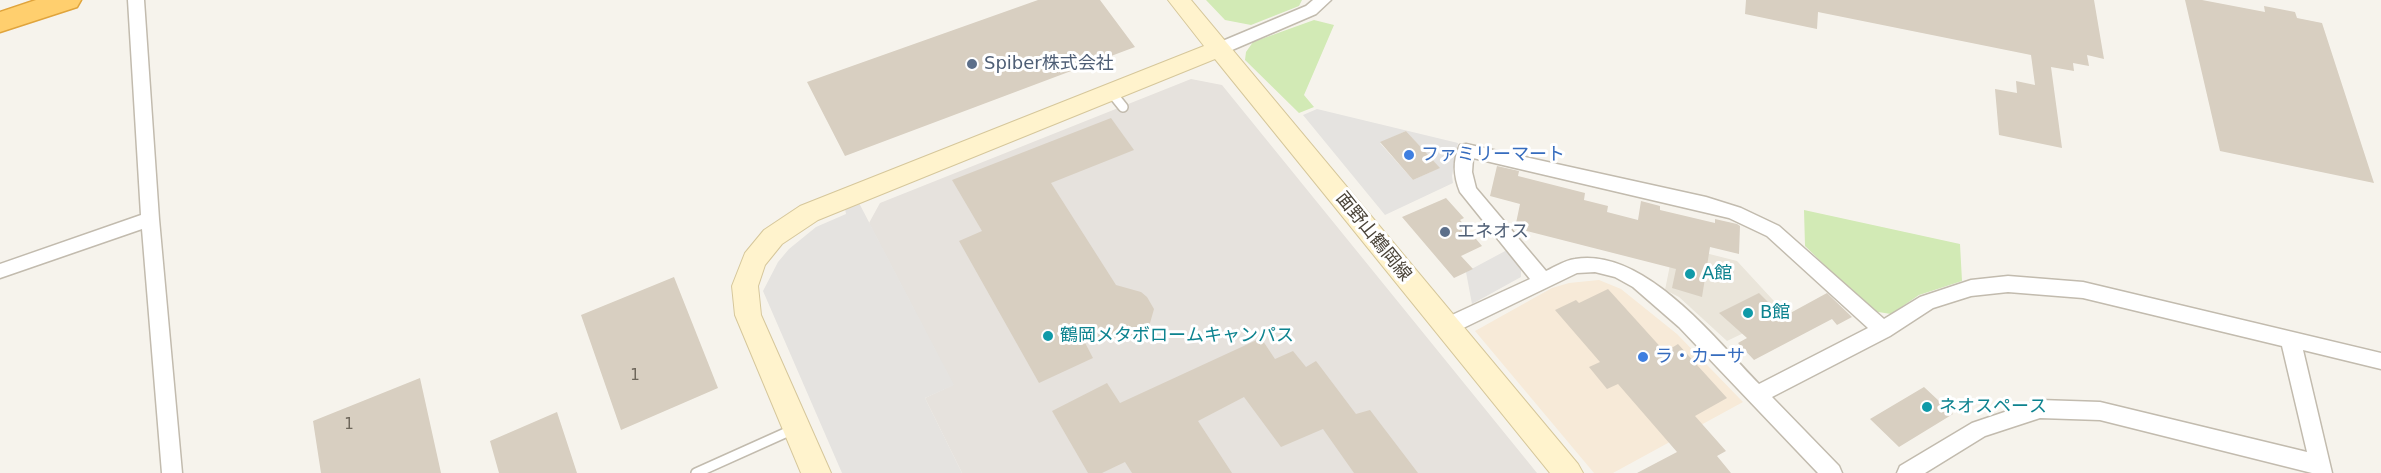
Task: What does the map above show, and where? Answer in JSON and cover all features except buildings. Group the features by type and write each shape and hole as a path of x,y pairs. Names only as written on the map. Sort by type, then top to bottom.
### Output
{"highway":[{"path":"0,6 17,0"},
{"path":"0,22 67,0"}],"street":[{"path":"136,0 150,219 172,473"},
{"name":"面野山鶴岡線","path":"1179,0 1568,473"},
{"path":"816,473 748,315 745,286 754,260 773,237 809,213 1117,99 1220,49 1311,10 1323,0"},
{"path":"1542,280 1469,192 1462,178 1462,163 1466,150 1706,204 1735,213 1773,231 1883,330"},
{"path":"0,271 150,219"},
{"path":"1446,327 1575,266 1596,264 1620,271 1640,282 1686,321 1832,473"},
{"path":"1758,394 1883,330 1927,302 1971,288 2008,284 2083,290 2381,361"},
{"path":"1907,473 1979,429 2040,409 2100,411 2322,469 2291,340"}],"lane":[{"path":"696,473 797,428"}],"shaded area":[{"path":"1191,79 1222,85 1537,473 962,473 925,398 953,385 869,223 880,203"},
{"path":"1317,109 1458,143 1452,176 1453,183 1385,215 1303,115","holes":["1406,131 1439,168 1413,180 1380,143"]},
{"path":"859,203 954,385 925,398 962,473 842,473 763,291 778,262 789,249 816,227 846,214 845,209"},
{"path":"1674,245 1737,261 1785,313 1727,341 1679,297 1665,290"},
{"path":"1507,250 1521,264 1521,277 1472,304 1466,272"},
{"path":"1599,280 1621,289 1677,334 1743,402 1613,473 1594,473 1475,331 1552,288 1569,283"}],"green space":[{"path":"1206,0 1302,0 1299,6 1251,25 1225,20"},
{"path":"1314,20 1334,25 1304,95 1314,107 1299,113 1245,60 1246,52 1253,42"},
{"path":"1804,210 1960,244 1962,281 1919,295 1891,314 1872,311 1805,246"}],"place":[{"name":"Spiber株式会社","path":"972,64"},
{"name":"ファミリーマート","path":"1409,155"},
{"name":"エネオス","path":"1445,232"},
{"name":"A館","path":"1690,274"},
{"name":"B館","path":"1748,313"},
{"name":"鶴岡メタボロームキャンパス","path":"1048,336"},
{"name":"ラ・カーサ","path":"1643,357"},
{"name":"ネオスペース","path":"1927,407"}]}
